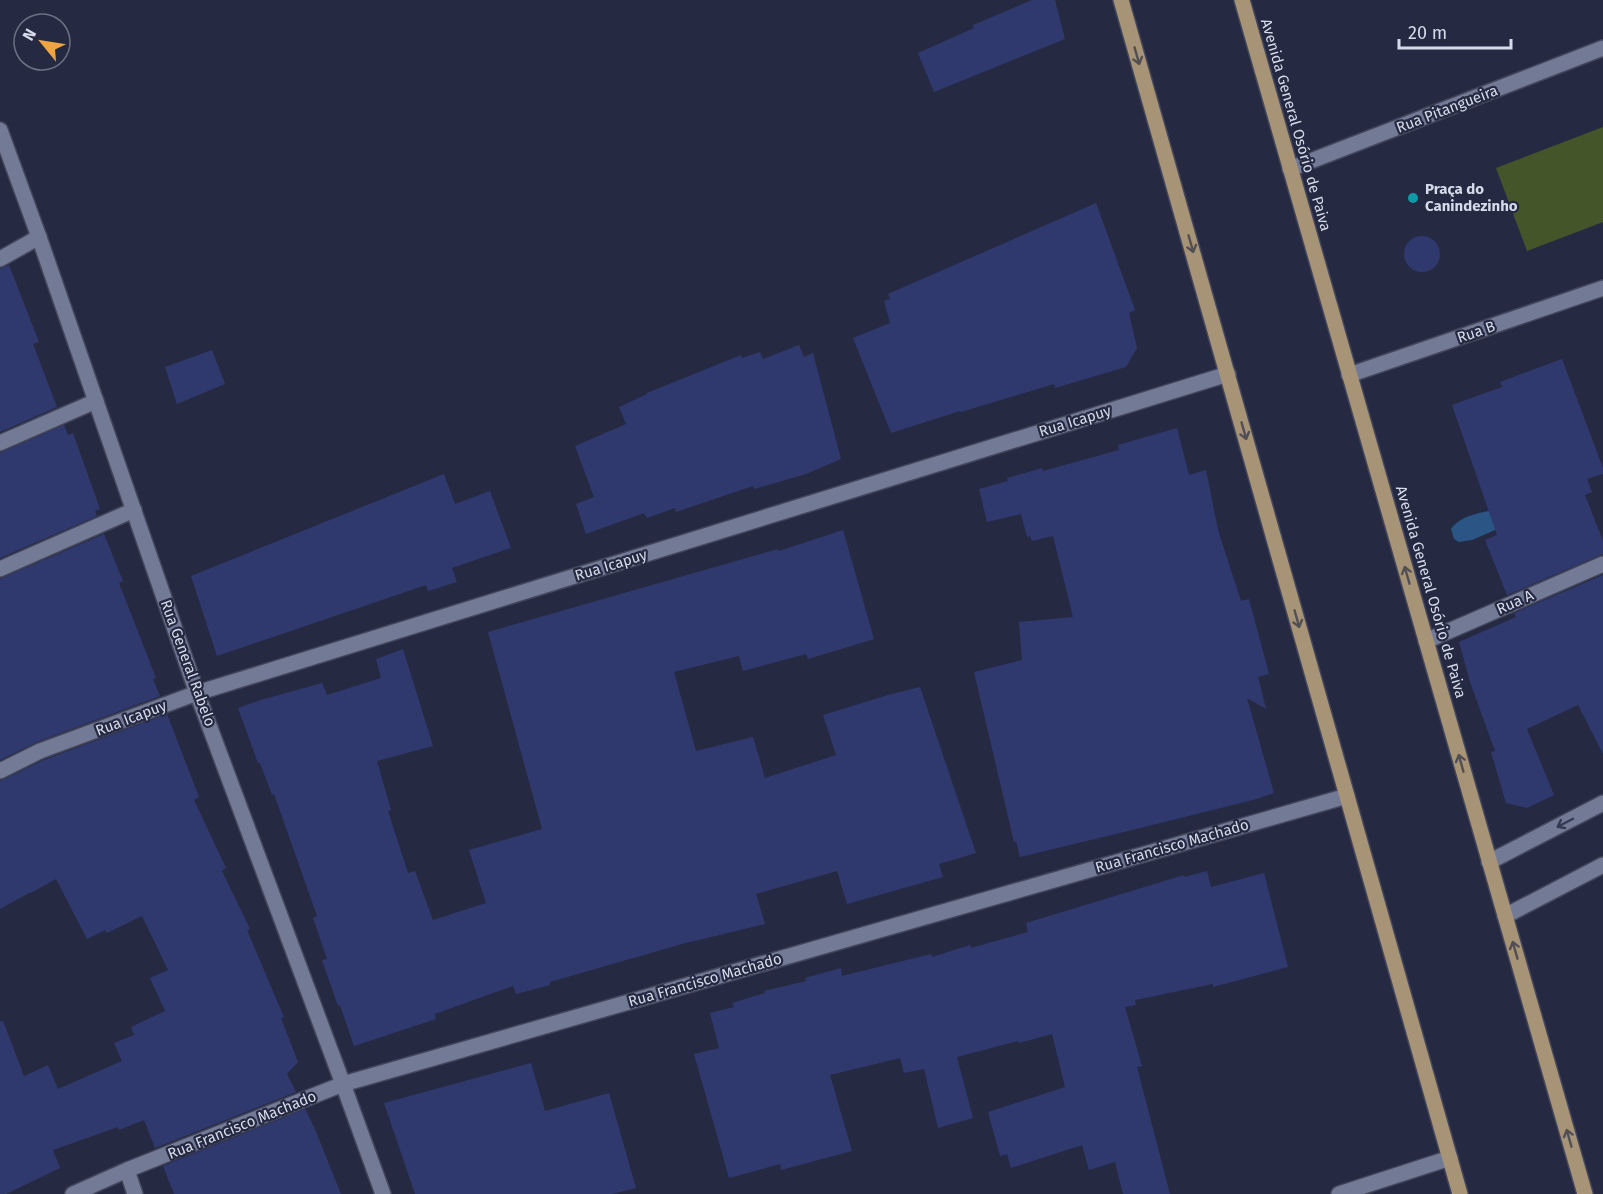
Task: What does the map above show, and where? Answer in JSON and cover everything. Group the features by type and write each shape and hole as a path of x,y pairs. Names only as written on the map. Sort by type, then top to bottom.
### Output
{"main road":[{"path":"1121,0 1460,1194"},
{"name":"Avenida General Osório de Paiva","path":"1242,0 1585,1194"}],"street":[{"name":"Rua Pitangueira","path":"1290,170 1603,48"},
{"name":"Rua General Rabelo","path":"0,130 197,693 383,1194"},
{"path":"0,258 39,237"},
{"name":"Rua B","path":"1349,375 1603,288"},
{"name":"Rua Icapuy","path":"0,771 40,752 197,693 1228,374"},
{"path":"0,444 96,401"},
{"path":"0,569 134,510"},
{"name":"Rua A","path":"1426,641 1603,564"},
{"name":"Rua Francisco Machado","path":"73,1194 127,1170 344,1084 1347,795"},
{"path":"1489,862 1603,802"},
{"path":"1505,916 1603,865"},
{"path":"1339,1194 1450,1158"},
{"path":"127,1170 135,1194"}],"green space":[{"path":"1603,127 1603,222 1527,251 1496,168"}],"water":[{"path":"1493,510 1502,527 1472,540 1459,542 1454,539 1451,529 1459,521"}],"building":[{"path":"1032,0 1055,0 1065,39 934,92 918,53 974,28 973,25"},
{"path":"1096,203 1135,310 1129,313 1137,348 1126,367 1055,388 1054,384 891,433 853,338 890,323 884,301 890,299 888,294"},
{"path":"1422,236 1435,241 1440,254 1435,267 1422,272 1409,267 1404,254 1409,241"},
{"path":"9,265 39,342 33,344 57,407 0,432 0,269"},
{"path":"799,345 804,357 813,353 841,459 806,474 754,489 753,486 676,512 675,508 647,518 644,513 586,534 576,504 594,497 575,446 626,424 619,407 647,393 741,355 742,358 760,352 763,359"},
{"path":"212,350 225,384 177,404 165,367"},
{"path":"1562,359 1603,468 1603,474 1587,479 1592,492 1585,495 1603,541 1603,554 1507,595 1485,540 1497,535 1452,405 1502,387 1500,382"},
{"path":"64,425 68,435 73,433 100,509 95,511 97,516 0,558 0,453"},
{"path":"1177,428 1189,475 1206,470 1218,530 1241,601 1249,599 1269,674 1258,677 1266,709 1247,698 1274,793 1020,857 1016,841 1014,842 974,672 1022,660 1019,622 1073,617 1053,536 1032,541 1030,536 1027,537 1021,514 987,522 979,489 1042,468 1043,471 1119,450 1118,445"},
{"path":"444,474 455,504 490,491 511,548 452,568 457,582 428,591 426,585 217,656 191,576"},
{"path":"843,530 874,639 808,659 806,654 743,671 739,656 674,672 696,751 753,737 765,778 836,755 823,715 920,687 976,853 939,864 943,877 847,904 837,871 756,894 765,924 682,944 516,994 513,986 435,1014 436,1019 354,1046 322,960 327,959 313,918 317,916 274,794 272,795 260,763 258,763 238,708 322,683 327,695 381,678 376,659 403,649 433,746 377,761 391,810 388,811 408,873 415,871 433,920 486,903 469,850 542,829 488,632 778,549 779,551"},
{"path":"104,534 123,581 119,583 156,678 153,679 160,696 37,742 0,760 0,579"},
{"path":"1603,575 1603,754 1578,705 1527,729 1554,795 1527,808 1506,803 1491,752 1495,751 1470,682 1459,642 1516,617 1514,613"},
{"path":"167,714 199,797 194,800 226,868 222,871 250,929 247,930 284,1017 281,1018 298,1062 287,1074 296,1092 155,1148 144,1120 119,1130 118,1127 53,1150 60,1168 6,1194 0,1194 0,1021 3,1021 24,1076 48,1065 58,1089 122,1061 114,1043 134,1035 131,1027 165,1011 150,978 168,970 142,916 107,933 105,930 87,939 56,879 0,909 0,781 44,760"},
{"path":"1207,871 1211,887 1264,873 1288,967 1213,987 1213,984 1135,1000 1136,1005 1125,1007 1142,1066 1137,1067 1170,1194 1123,1194 1115,1162 1089,1170 1082,1145 1011,1168 1007,1154 1000,1156 988,1112 1065,1087 1052,1034 957,1057 973,1118 938,1128 924,1069 904,1073 900,1058 830,1075 852,1151 781,1170 780,1164 729,1178 694,1054 719,1048 710,1013 734,1007 732,1003 765,993 764,991 806,981 805,978 841,968 842,976 931,954 932,957 970,945 971,948 1028,932 1026,923 1184,875 1185,877"},
{"path":"531,1063 545,1111 609,1093 636,1188 612,1194 415,1194 384,1103"},
{"path":"305,1109 341,1194 174,1194 163,1166"}],"place":[{"name":"Praça do Canindezinho","path":"1413,198"}]}
